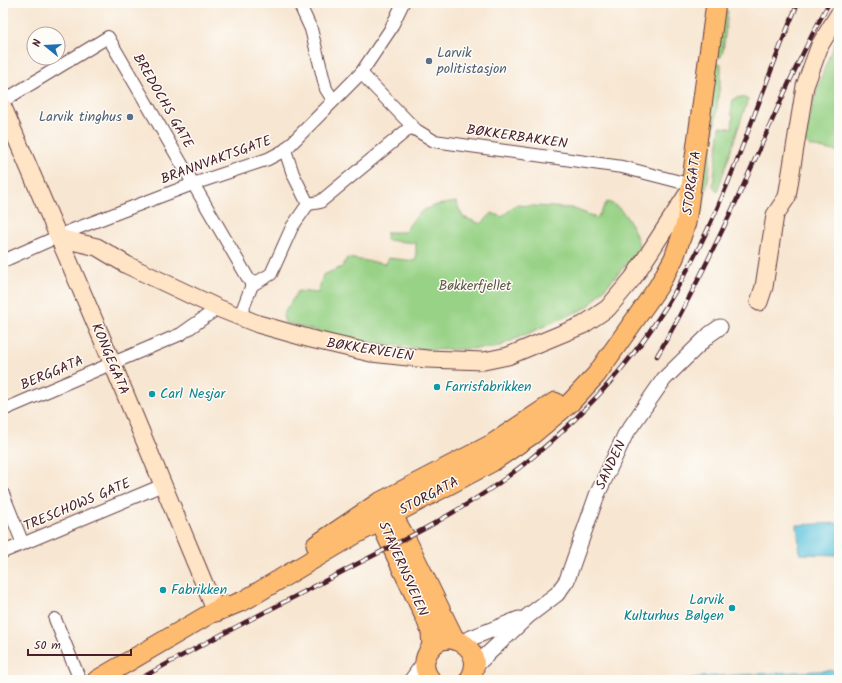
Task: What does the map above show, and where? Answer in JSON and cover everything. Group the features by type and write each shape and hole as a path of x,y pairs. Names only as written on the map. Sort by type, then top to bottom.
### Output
{"main road":[{"name":"STORGATA","path":"216,612 244,600 386,519 492,462 534,434 570,403 596,375 658,286 674,258 681,239 688,217 716,3"},
{"path":"759,302 764,287 775,216 787,198 805,86 820,45 839,14"},
{"name":"KONGEGATA","path":"3,107 113,364 216,612"},
{"name":"BØKKERVEIEN","path":"59,238 97,247 127,265 218,308 311,340 371,353 427,359 484,361 508,356 560,335 583,325 608,308 633,278 692,186"},
{"path":"658,241 665,237 681,239"},
{"name":"STORGATA","path":"97,680 216,612 283,568 347,522 378,503 486,447 542,411 617,346"},
{"name":"STAVERNSVEIEN","path":"378,503 458,641 471,651 474,659 472,675"},
{"name":"STAVERNSVEIEN","path":"386,519 431,632 425,668 431,680"},
{"path":"428,653 440,641 458,641"}],"street":[{"path":"299,3 311,29 326,89 334,100"},
{"name":"BRANNVAKTSGATE","path":"3,261 59,238 75,229 193,184 268,159 285,150 361,73 390,30 403,3"},
{"name":"BREDOCHS GATE","path":"3,101 108,37 252,285"},
{"name":"BØKKERBAKKEN","path":"361,73 412,126 434,140 622,166 692,186"},
{"path":"240,316 252,285 271,274 292,227 308,204 320,202 412,126"},
{"path":"285,150 293,174 308,204"},
{"name":"BERGGATA","path":"3,410 181,334 218,308"},
{"name":"SANDEN","path":"472,675 528,616 557,594 567,580 597,495 625,435 664,379 710,334 720,327"},
{"name":"TRESCHOWS GATE","path":"3,552 163,485"},
{"path":"3,494 24,544"},
{"name":"SANDEN","path":"458,641 528,616"},
{"path":"55,619 80,680"},
{"path":"410,680 428,653"}],"green space":[{"path":"728,11 723,51 721,57 717,57 722,14"},
{"path":"839,34 839,152 810,146 804,141 818,86"},
{"path":"716,63 721,64 721,74 708,180 701,214 697,218"},
{"path":"740,97 748,99 717,192 713,185 720,127 732,128 733,116 731,114 733,99"},
{"name":"Bøkkerfjellet","path":"456,202 463,217 481,224 492,213 502,217 515,205 572,208 597,218 607,202 613,204 619,209 629,221 636,235 640,249 588,307 495,348 430,350 349,339 285,323 283,315 298,291 318,293 323,275 342,267 347,258 386,264 388,258 416,261 416,243 386,240 387,232 405,232 416,217 426,209"}],"water":[{"path":"839,523 839,555 800,554 797,525"},
{"path":"839,670 839,680 683,680 699,677"}],"railway":[{"path":"138,680 192,650 448,516 499,483 575,420 598,396 640,345 659,318 695,256 712,221 742,149 798,3"},
{"path":"657,356 710,255 740,193 794,73 829,3"}],"place":[{"name":"Larvik politistasjon","path":"429,61"},
{"name":"Larvik tinghus","path":"130,117"},
{"name":"Farrisfabrikken","path":"437,387"},
{"name":"Carl Nesjar","path":"152,394"},
{"name":"Fabrikken","path":"163,590"},
{"name":"Larvik Kulturhus Bølgen","path":"732,608"}]}
